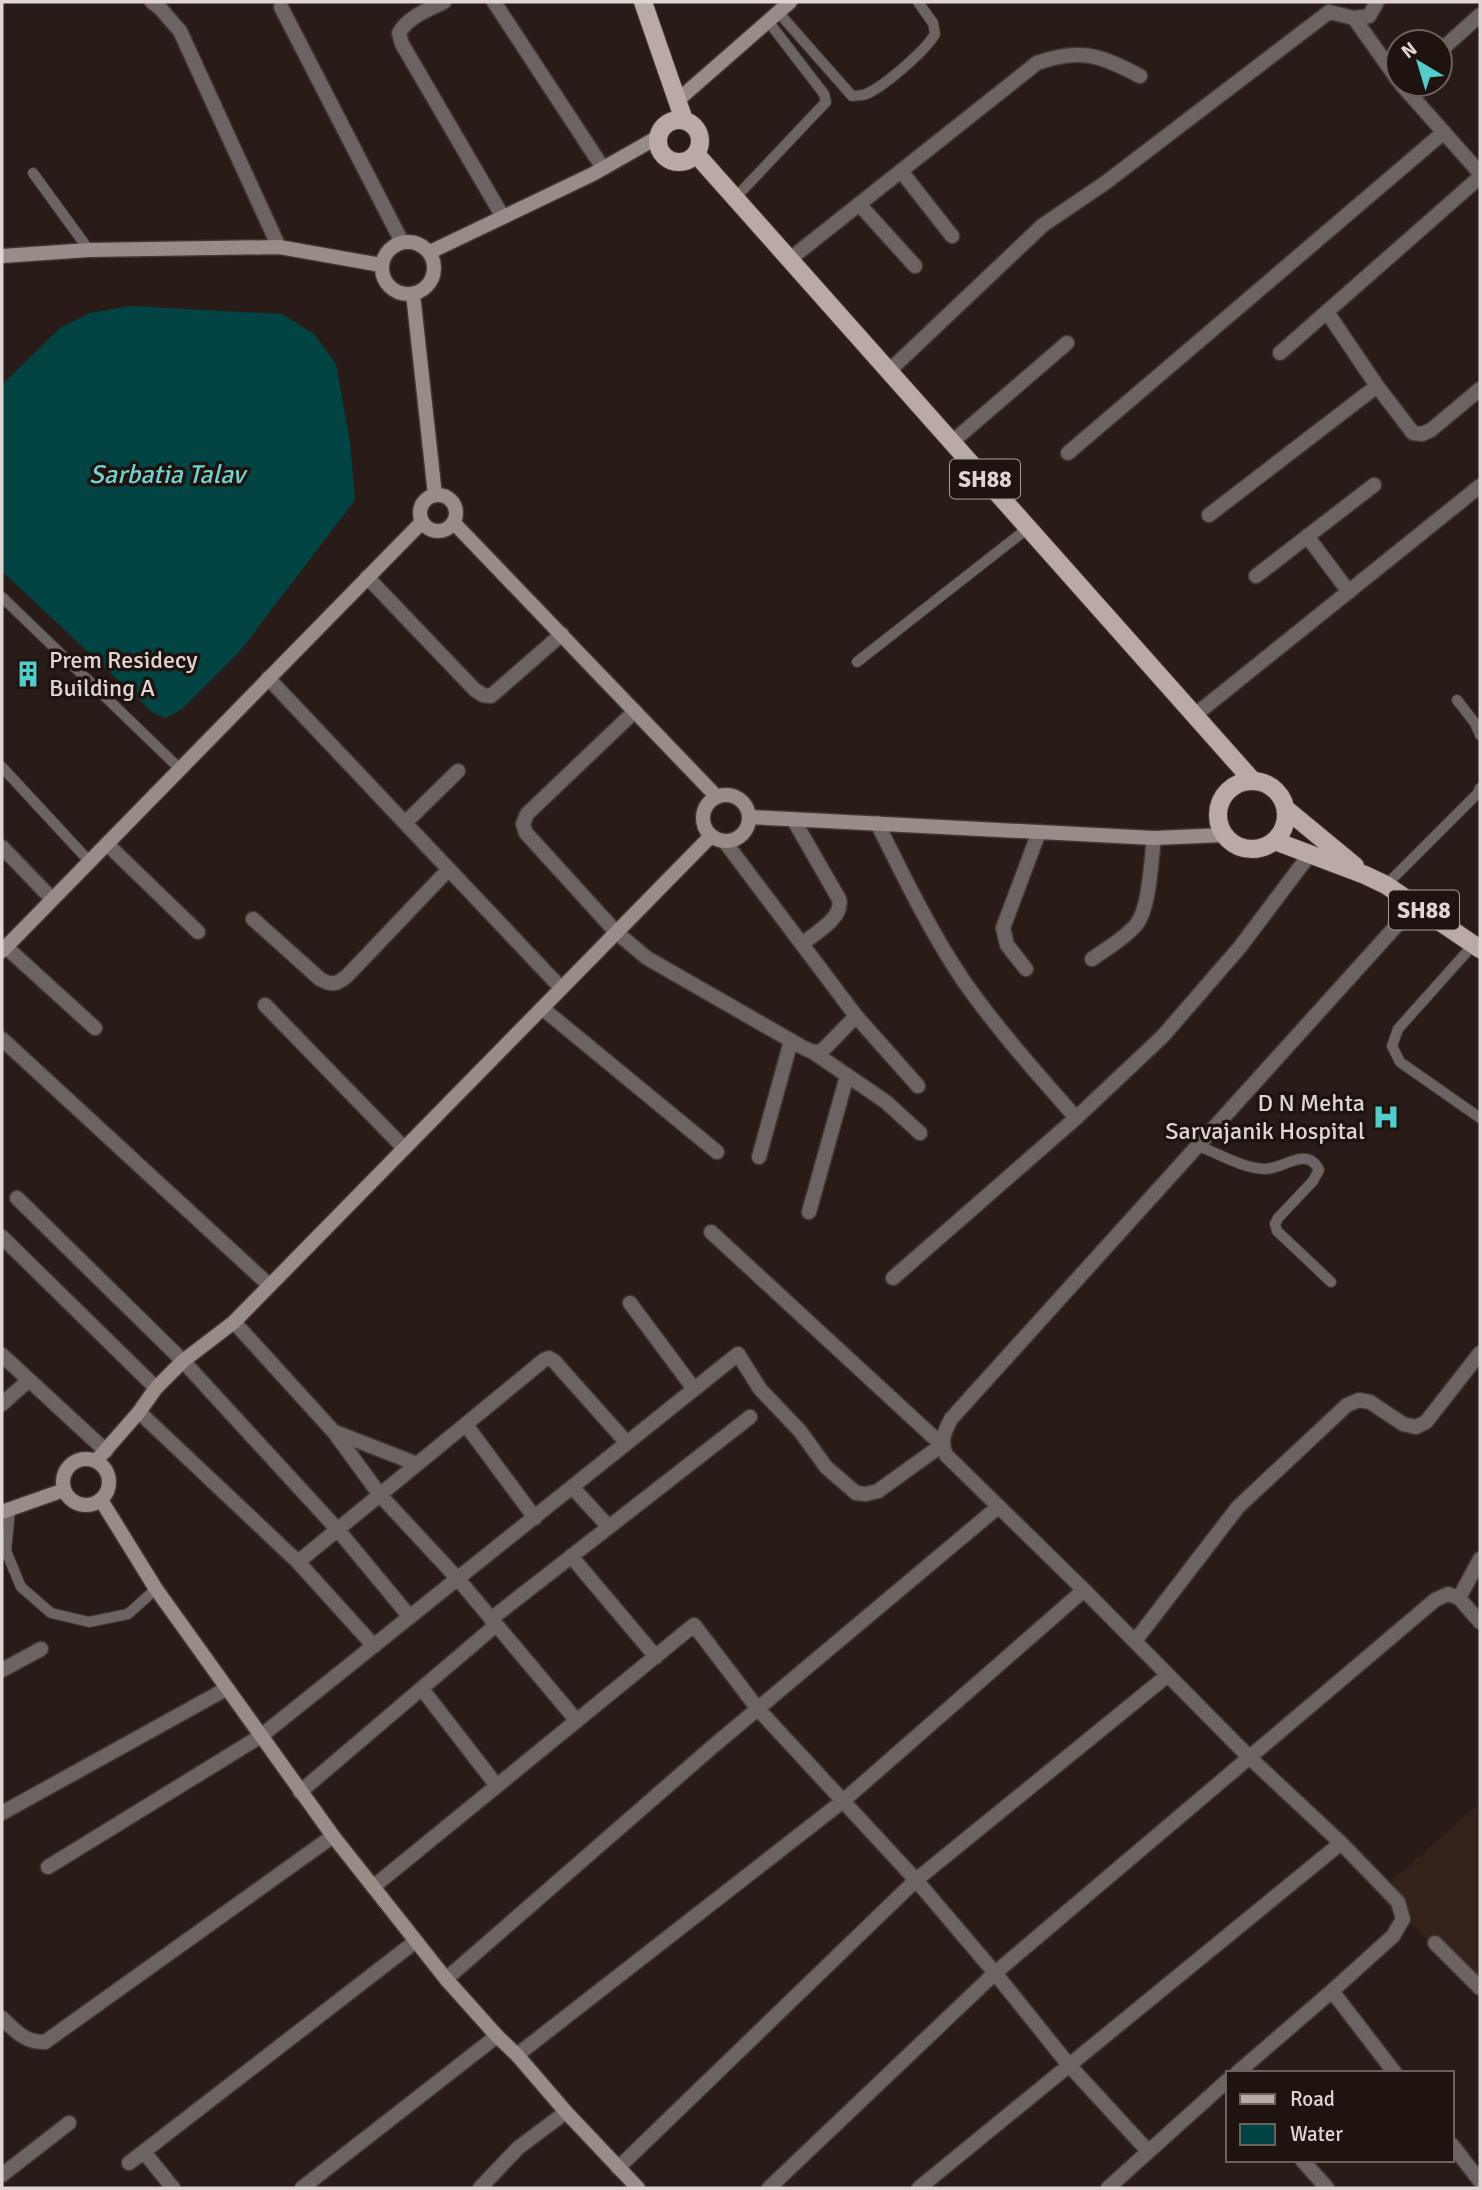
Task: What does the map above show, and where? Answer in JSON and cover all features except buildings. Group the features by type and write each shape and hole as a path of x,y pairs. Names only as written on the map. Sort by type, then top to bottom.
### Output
{"main road":[{"path":"643,2 684,120"},
{"path":"678,100 790,2"},
{"path":"430,252 603,168 658,137 664,125 670,121 691,122 699,134 699,148 696,154 684,162 670,160 660,151 658,137"},
{"name":"SH88","path":"696,154 1253,781"},
{"path":"402,242 417,243 430,252 435,266 434,274 426,287 413,294 405,294 391,288 383,275 381,265 385,255 402,242"},
{"path":"2,256 89,250 279,247 381,265"},
{"path":"413,294 435,495"},
{"path":"430,496 452,500 457,511 454,523 440,531 430,529 422,522 420,510 430,496"},
{"path":"4,949 422,522"},
{"path":"454,523 717,797"},
{"path":"1253,781 1274,789 1286,808 1285,826 1275,841 1254,850 1232,843 1224,835 1217,814 1225,794 1233,787 1253,781"},
{"path":"732,795 738,798 744,803 750,817 745,831 733,841 725,842 711,836 706,830 703,815 706,807 717,797 732,795"},
{"name":"SH88","path":"1286,808 1365,875"},
{"path":"750,817 1154,838 1224,835"},
{"path":"101,1456 109,1487 101,1500 87,1505 80,1504 64,1490 64,1476 71,1465 83,1459 101,1456 156,1388 183,1361 234,1322 711,836"},
{"name":"SH88","path":"1275,841 1386,885 1477,947"},
{"path":"4,1508 64,1490"},
{"path":"101,1500 156,1589 333,1836 446,1979 638,2188"}],"street":[{"path":"152,2 180,31 279,247"},
{"path":"444,2 403,26 399,33 402,44 503,217"},
{"path":"494,2 603,168"},
{"path":"890,371 1043,225 1105,183 1329,12 1354,19 1369,16 1377,2"},
{"path":"281,7 402,242"},
{"path":"1454,38 1480,15"},
{"path":"1354,19 1384,61"},
{"path":"790,259 1037,63 1072,55 1094,56 1140,76"},
{"path":"1280,354 1480,175 1414,98"},
{"path":"1068,453 1444,132"},
{"path":"901,171 952,236"},
{"path":"859,204 915,267"},
{"path":"1327,312 1377,386 1413,433 1422,434 1431,430 1480,389"},
{"path":"952,442 1067,343"},
{"path":"1209,515 1377,386"},
{"path":"1256,576 1374,485"},
{"path":"1195,715 1478,492"},
{"path":"1307,536 1349,592"},
{"path":"368,577 475,690 484,695 491,696 562,634"},
{"path":"268,678 561,988"},
{"path":"635,711 527,814 523,824 526,832 616,932 660,967 813,1052 886,1101 920,1133"},
{"path":"405,823 458,771"},
{"path":"793,819 841,907 837,915 802,944"},
{"path":"877,823 916,902 962,979 1016,1050 1076,1118"},
{"path":"1027,969 1007,945 1003,928 1040,832"},
{"path":"1092,959 1120,940 1138,923 1145,906 1154,838"},
{"path":"725,842 856,1016 918,1086"},
{"path":"107,844 198,932"},
{"path":"2,847 52,900"},
{"path":"893,1278 1076,1118 1163,1036 1240,947 1310,854"},
{"path":"253,919 320,979 328,984 338,983 449,869"},
{"path":"48,1867 261,1736 738,1354 760,1389 800,1431 826,1467 856,1493 878,1491 942,1445 951,1419 1416,904"},
{"path":"4,949 95,1028"},
{"path":"265,1005 404,1148"},
{"path":"542,1008 717,1152"},
{"path":"813,1052 822,1051 856,1016"},
{"path":"2,1039 269,1285"},
{"path":"759,1157 791,1041"},
{"path":"809,1212 847,1076"},
{"path":"17,1198 183,1361 338,1530 410,1617"},
{"path":"711,1232 942,1445 946,1455 1398,1902 1403,1919 1393,1936 1239,2071"},
{"path":"2,1237 156,1388"},
{"path":"630,1303 694,1389"},
{"path":"234,1322 334,1432 380,1495 458,1579 577,1721"},
{"path":"1135,1641 1238,1507 1347,1405 1359,1400 1370,1402 1403,1424 1416,1427 1426,1422 1480,1353"},
{"path":"2,1355 101,1456"},
{"path":"298,1562 549,1358 627,1443"},
{"path":"2,1404 29,1380"},
{"path":"139,1412 298,1562 374,1646"},
{"path":"300,1792 422,1689 571,1556 750,1417"},
{"path":"466,1425 535,1518"},
{"path":"334,1432 417,1464"},
{"path":"572,1487 608,1526"},
{"path":"446,1979 758,1709 998,1507"},
{"path":"571,1556 656,1657"},
{"path":"1459,1598 1480,1559"},
{"path":"517,2055 844,1801 1084,1590"},
{"path":"769,2188 995,1973 1435,1600 1448,1594 1459,1598 1480,1622"},
{"path":"373,1887 694,1625 758,1709 916,1880 1068,2064 1148,2151"},
{"path":"2,1670 41,1649"},
{"path":"618,2168 916,1880 1168,1675"},
{"path":"2,1813 226,1689"},
{"path":"422,1689 497,1786"},
{"path":"2,2018 16,2033 33,2043 45,2042 333,1836"},
{"path":"919,2188 1341,1843"},
{"path":"129,2163 416,1941"},
{"path":"1435,1943 1480,1988"},
{"path":"1332,1992 1393,2071"},
{"path":"302,2188 497,2036"},
{"path":"1108,2188 1226,2082"},
{"path":"480,2188 518,2148 566,2112"},
{"path":"2,2175 69,2123"},
{"path":"1454,2148 1480,2181"},
{"path":"144,2152 173,2188"},
{"path":"1304,2162 1327,2188"}],"lane":[{"path":"773,16 852,96 863,95 878,87 929,45 935,34 933,23 918,2"},
{"path":"735,198 826,102 824,94 773,16"},
{"path":"33,173 89,250"},
{"path":"857,662 1028,528"},
{"path":"2,597 180,769"},
{"path":"1457,700 1475,723 1480,735"},
{"path":"2,767 89,861"},
{"path":"1386,885 1480,788"},
{"path":"1477,947 1398,1029 1392,1046 1400,1062 1480,1118"},
{"path":"1199,1146 1255,1168 1270,1169 1294,1160 1308,1159 1316,1164 1320,1170 1314,1181 1275,1224 1277,1231 1331,1282"},
{"path":"4,1508 6,1551 21,1587 51,1613 89,1622 128,1614 156,1589"}],"shaded area":[{"path":"1480,1803 1480,1992 1379,1892"}],"water":[{"name":"Sarbatia Talav","path":"130,306 282,314 314,334 336,364 350,442 355,500 240,651 182,709 166,718 153,713 2,571 2,385 60,328 90,313"}],"place":[{"name":"Prem Residecy Building A","path":"28,674"},
{"name":"D N Mehta Sarvajanik Hospital","path":"1386,1117"}]}
